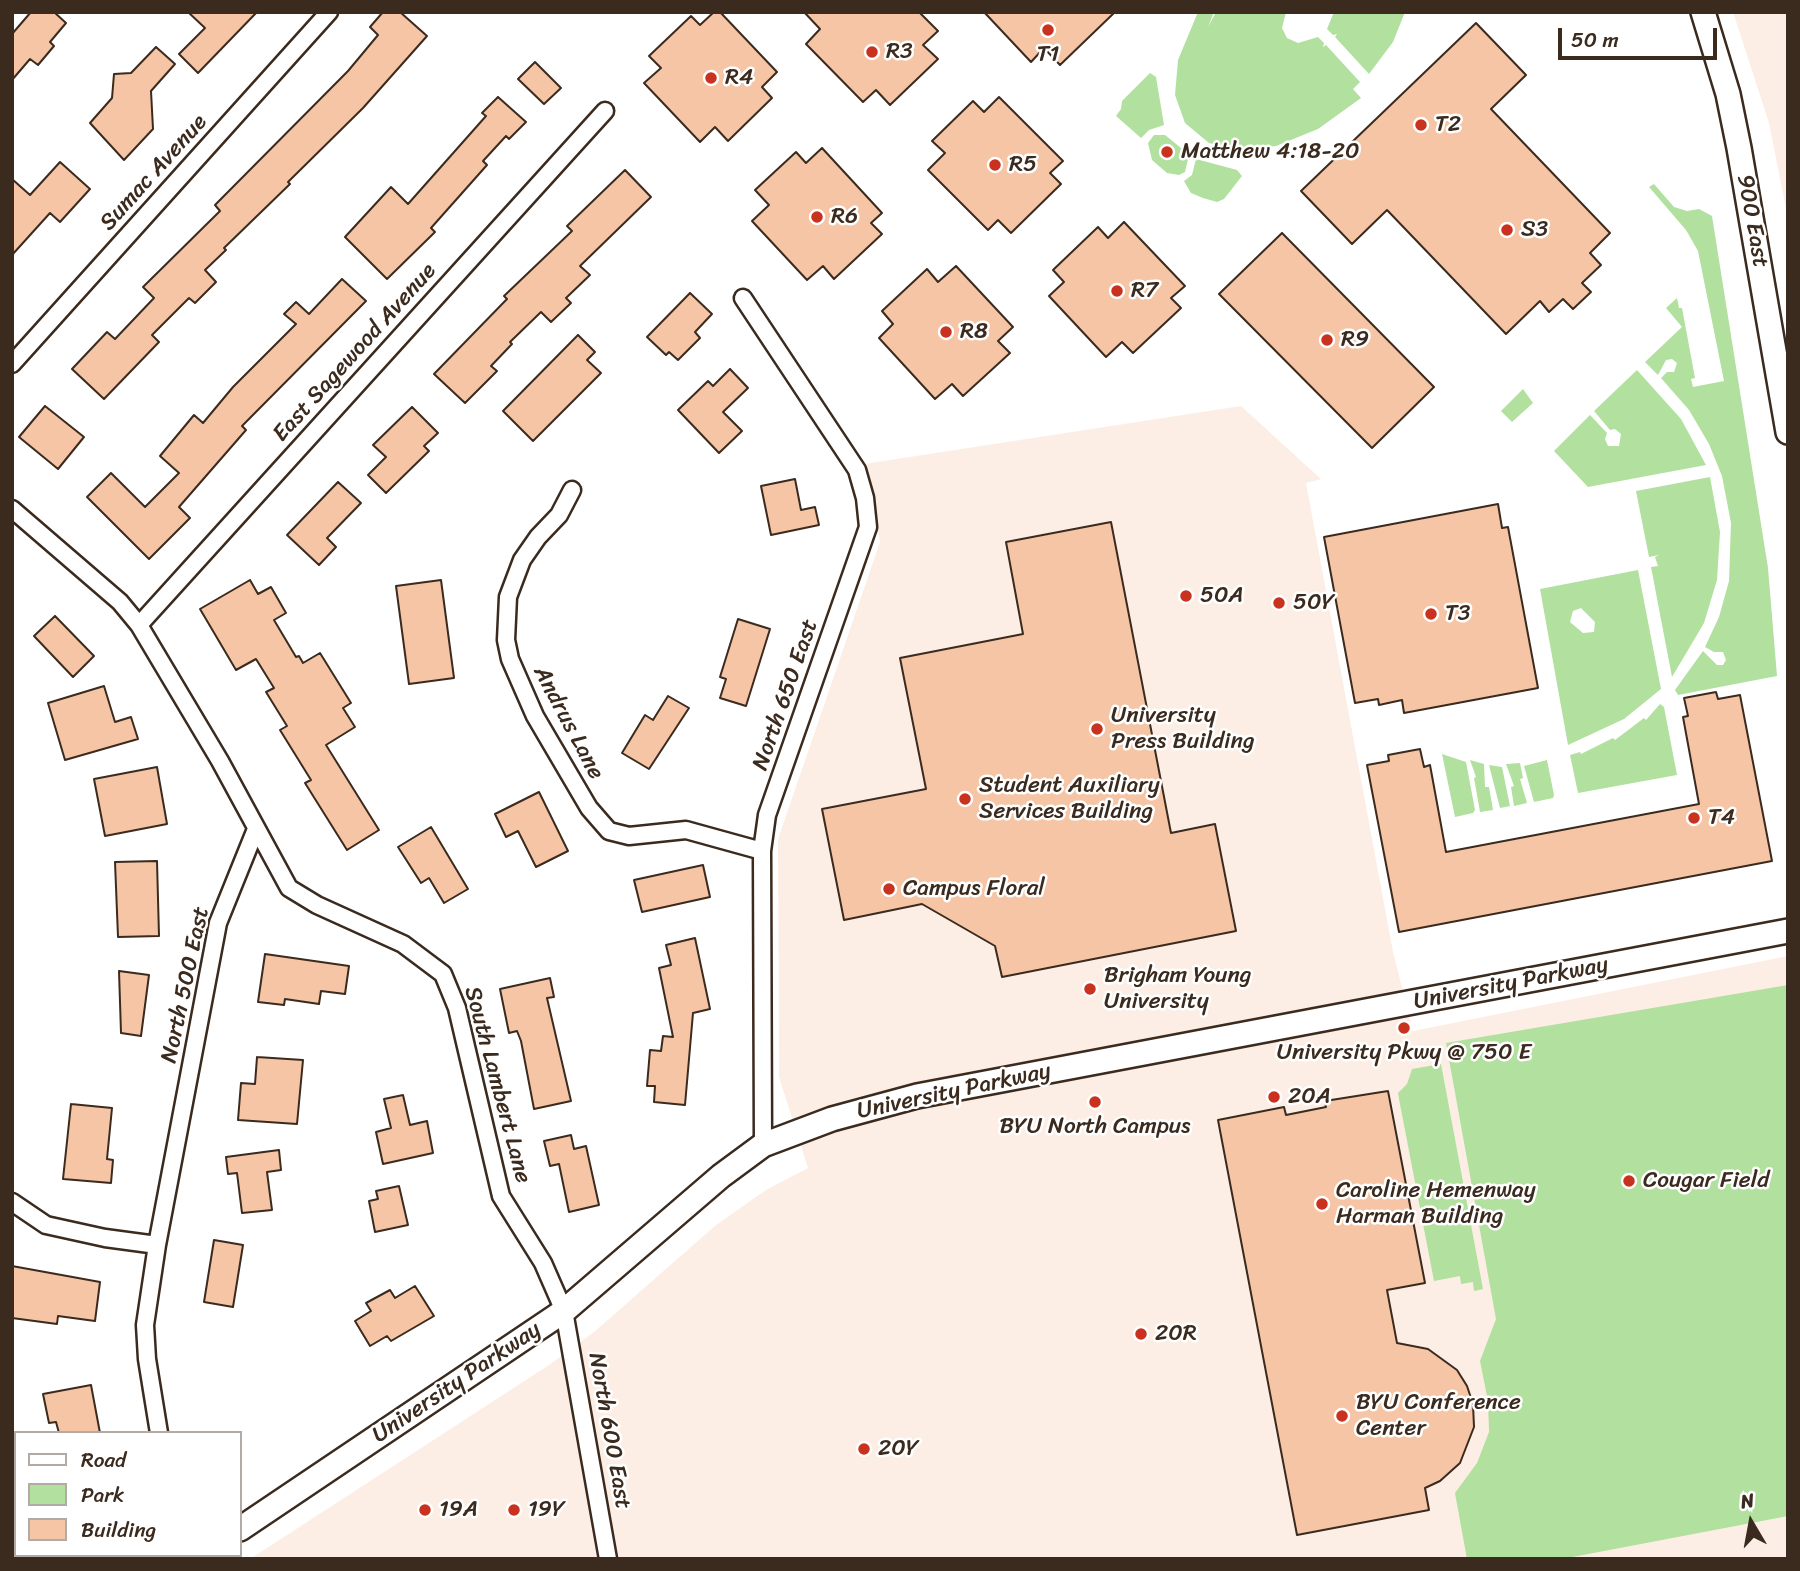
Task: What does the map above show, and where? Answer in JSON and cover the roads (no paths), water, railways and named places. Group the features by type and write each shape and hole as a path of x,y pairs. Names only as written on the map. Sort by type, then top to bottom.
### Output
{"main road":[{"name":"900 East","path":"1703,12 1731,107 1788,432"},
{"name":"University Parkway","path":"242,1528 564,1311 721,1176 763,1145 853,1112 918,1096 1788,931"}],"street":[{"name":"Sumac Avenue","path":"12,364 329,12"},
{"name":"East Sagewood Avenue","path":"139,625 605,111"},
{"name":"North 650 East","path":"743,299 857,470 865,498 867,527 767,815 762,850 763,1145"},
{"name":"Andrus Lane","path":"572,490 559,515 538,537 522,560 508,597 506,640 510,659 535,716 589,808 609,831 629,836 686,830 762,850"},
{"path":"12,509 120,602 139,625 257,829"},
{"name":"North 500 East","path":"159,1431 146,1359 145,1325 157,1245 218,923 257,829"},
{"name":"South Lambert Lane","path":"257,829 289,888 317,905 403,944 424,957 443,974 457,1008 501,1196 543,1263 564,1311"},
{"path":"12,1202 46,1225 105,1238 157,1245"},
{"name":"North 600 East","path":"564,1311 608,1559"}],"place":[{"name":"T1","path":"1048,30"},
{"name":"R3","path":"872,52"},
{"name":"R4","path":"711,78"},
{"name":"T2","path":"1421,125"},
{"name":"Matthew 4:18-20","path":"1167,152"},
{"name":"R5","path":"995,165"},
{"name":"R6","path":"817,217"},
{"name":"S3","path":"1507,230"},
{"name":"R7","path":"1117,291"},
{"name":"R8","path":"946,332"},
{"name":"R9","path":"1327,340"},
{"name":"50A","path":"1186,596"},
{"name":"50Y","path":"1279,603"},
{"name":"T3","path":"1431,614"},
{"name":"University Press Building","path":"1097,729"},
{"name":"Student Auxiliary Services Building","path":"965,799"},
{"name":"T4","path":"1694,818"},
{"name":"Campus Floral","path":"889,889"},
{"name":"Brigham Young University","path":"1090,989"},
{"name":"University Pkwy @ 750 E","path":"1404,1028"},
{"name":"20A","path":"1274,1097"},
{"name":"BYU North Campus","path":"1095,1102"},
{"name":"Cougar Field","path":"1629,1181"},
{"name":"Caroline Hemenway Harman Building","path":"1322,1204"},
{"name":"20R","path":"1141,1334"},
{"name":"BYU Conference Center","path":"1342,1416"},
{"name":"20Y","path":"864,1449"},
{"name":"19A","path":"425,1510"},
{"name":"19Y","path":"514,1510"}]}
